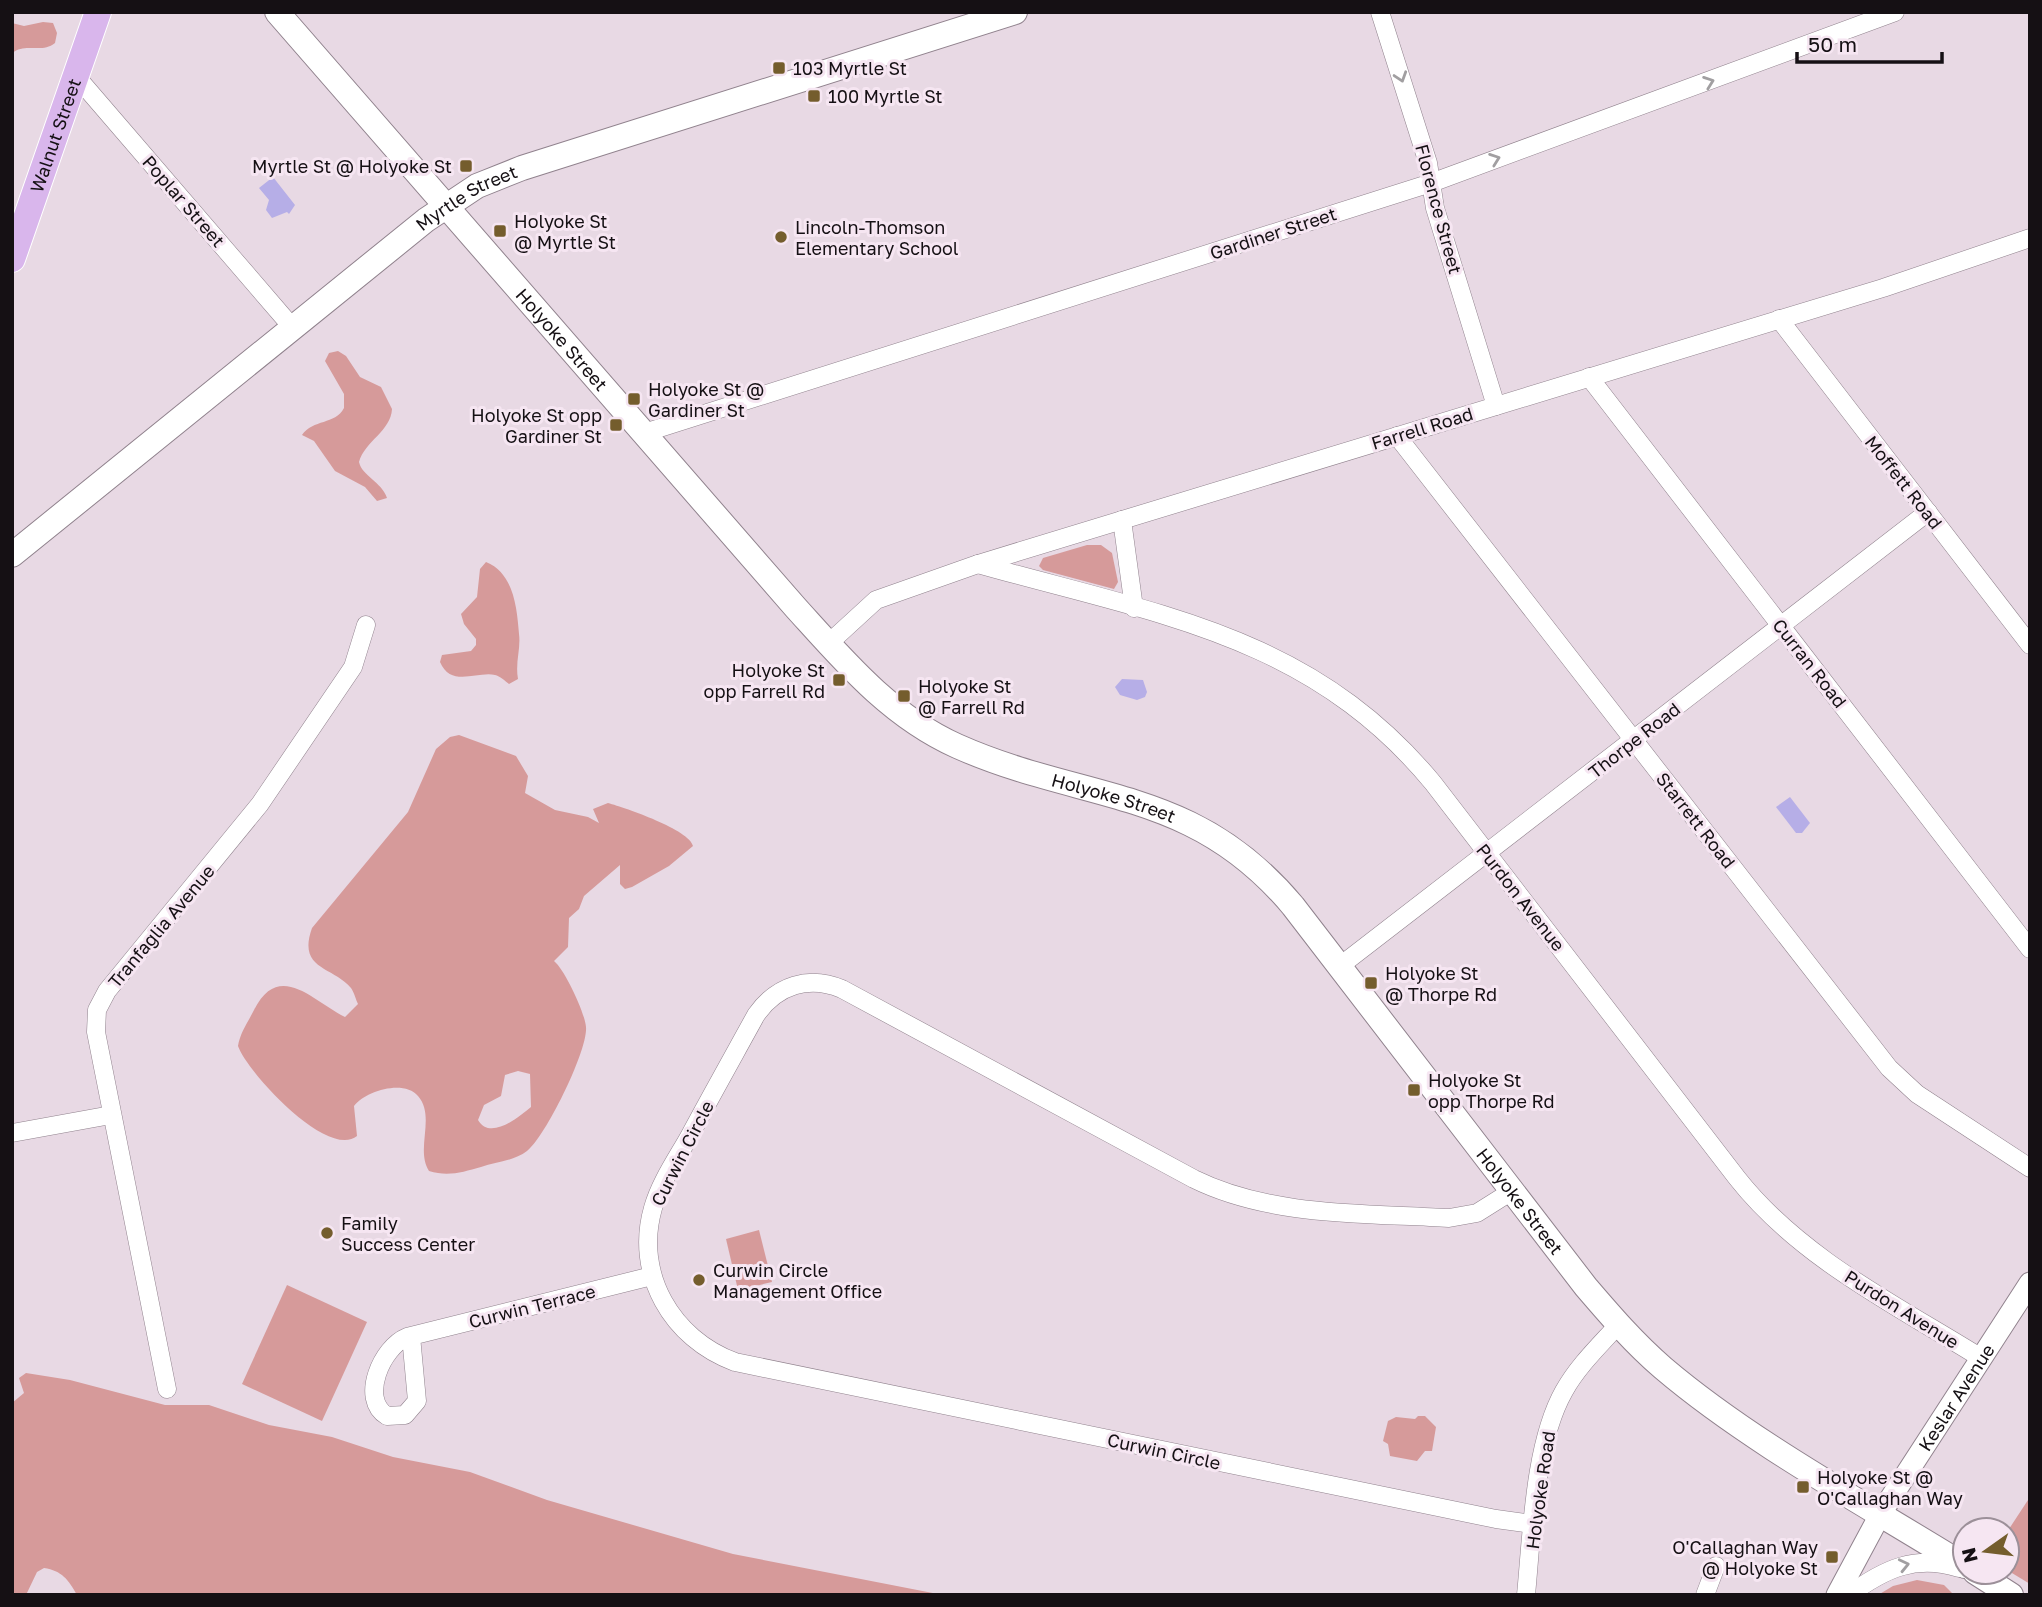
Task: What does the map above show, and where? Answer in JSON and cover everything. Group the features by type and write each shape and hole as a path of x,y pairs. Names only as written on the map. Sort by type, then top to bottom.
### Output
{"main road":[{"name":"Walnut Street","path":"12,259 98,12"},
{"name":"Myrtle Street","path":"12,555 445,205 477,186 522,168 1015,12"},
{"name":"Holyoke Street","path":"279,13 828,644 891,706 943,739 1010,765 1158,808 1218,838 1270,881 1340,966 1618,1325 1660,1366 1699,1395 1951,1558"}],"street":[{"name":"Florence Street","path":"1380,12 1428,163 1435,208 1496,406"},
{"name":"Gardiner Street","path":"643,433 1431,183 1895,12"},
{"name":"Poplar Street","path":"75,76 292,327"},
{"name":"Farrell Road","path":"828,644 876,600 978,564 1959,264 2030,238"},
{"name":"Moffett Road","path":"1779,319 2030,645"},
{"name":"Curran Road","path":"1589,377 2030,949"},
{"name":"Starrett Road","path":"1397,436 1889,1068 1917,1094 2030,1168"},
{"name":"Thorpe Road","path":"1340,966 1928,512"},
{"path":"1122,520 1134,608"},
{"name":"Purdon Avenue","path":"978,564 1253,645 1342,695 1381,727 1416,764 1737,1178 1769,1215 1820,1257 1981,1358"},
{"name":"Tranfaglia Avenue","path":"167,1389 96,1032 99,1003 260,804 353,667 366,625"},
{"name":"Curwin Circle","path":"1512,1191 1484,1209 1457,1218 1278,1205 1245,1199 1195,1179 842,989 826,983 808,982 782,989 761,1007 663,1183 653,1206 649,1230 652,1276 668,1311 683,1330 712,1352 746,1365 1496,1519 1533,1524"},
{"path":"12,1133 111,1115"},
{"name":"Curwin Terrace","path":"411,1336 652,1276"},
{"name":"Keslar Avenue","path":"1837,1595 1881,1513 2030,1283"},
{"name":"Holyoke Road","path":"1526,1595 1544,1444 1557,1403 1581,1365 1618,1325"},
{"path":"1849,1595 1876,1575 1901,1565 1932,1562 1951,1566"},
{"path":"1705,1595 1716,1566"}],"shaded area":[{"path":"12,23 24,26 53,23 57,33 55,43 44,48 23,48 12,53"},
{"path":"273,177 295,205 289,214 287,212 272,218 266,210 269,200 259,188"},
{"path":"338,351 346,356 360,377 381,387 392,409 387,424 359,462 387,498 377,501 365,487 335,471 314,441 302,435 312,426 335,417 344,408 344,394 325,361 329,353"},
{"path":"1087,545 1101,545 1112,553 1118,582 1114,589 1043,570 1039,566 1043,558"},
{"path":"486,562 503,574 515,603 519,640 518,679 509,684 495,675 457,676 445,670 440,662 442,655 471,651 476,645 476,639 464,624 461,614 477,597 480,569"},
{"path":"1122,679 1143,680 1147,692 1145,697 1137,700 1120,695 1115,687"},
{"path":"459,735 516,756 528,776 525,793 555,810 588,817 599,823 593,809 608,803 670,827 681,833 693,846 669,866 625,889 620,884 620,865 584,896 579,909 569,918 568,947 554,961 574,992 586,1027 580,1054 555,1111 545,1129 527,1151 505,1161 449,1174 429,1171 424,1153 425,1113 423,1104 412,1091 404,1088 385,1089 367,1096 354,1106 357,1136 344,1140 327,1136 290,1110 272,1092 256,1074 238,1046 254,1010 264,995 274,988 285,986 297,989 345,1017 358,1004 351,988 344,981 313,960 309,952 312,928 408,812 436,749 450,737","holes":["518,1071 530,1074 531,1107 497,1128 483,1126 478,1120 484,1105 501,1096 505,1075"]},
{"path":"1790,797 1810,823 1802,833 1796,833 1776,807"},
{"path":"759,1230 772,1282 738,1290 726,1239"},
{"path":"287,1285 367,1322 322,1421 242,1384"},
{"path":"26,1373 70,1380 165,1405 209,1405 269,1425 332,1437 393,1457 470,1472 547,1500 733,1554 943,1595 77,1595 64,1577 44,1568 37,1572 26,1595 12,1595 12,1403 24,1393 19,1378"},
{"path":"1425,1416 1436,1427 1432,1451 1425,1451 1417,1461 1390,1456 1388,1444 1383,1441 1388,1421 1396,1417 1415,1419"},
{"path":"2030,1497 2030,1584 2021,1579 2021,1516 2018,1516"},
{"path":"1917,1580 1944,1585 1954,1595 1878,1595 1893,1586"}],"place":[{"name":"103 Myrtle St","path":"779,68"},
{"name":"100 Myrtle St","path":"814,96"},
{"name":"Myrtle St @ Holyoke St","path":"466,166"},
{"name":"Holyoke St @ Myrtle St","path":"500,231"},
{"name":"Lincoln-Thomson Elementary School","path":"781,237"},
{"name":"Holyoke St @ Gardiner St","path":"634,399"},
{"name":"Holyoke St opp Gardiner St","path":"616,425"},
{"name":"Holyoke St opp Farrell Rd","path":"839,680"},
{"name":"Holyoke St @ Farrell Rd","path":"904,696"},
{"name":"Holyoke St @ Thorpe Rd","path":"1371,983"},
{"name":"Holyoke St opp Thorpe Rd","path":"1414,1090"},
{"name":"Family Success Center","path":"327,1233"},
{"name":"Curwin Circle Management Office","path":"699,1280"},
{"name":"Holyoke St @ O'Callaghan Way","path":"1803,1487"},
{"name":"O'Callaghan Way @ Holyoke St","path":"1832,1557"}]}
